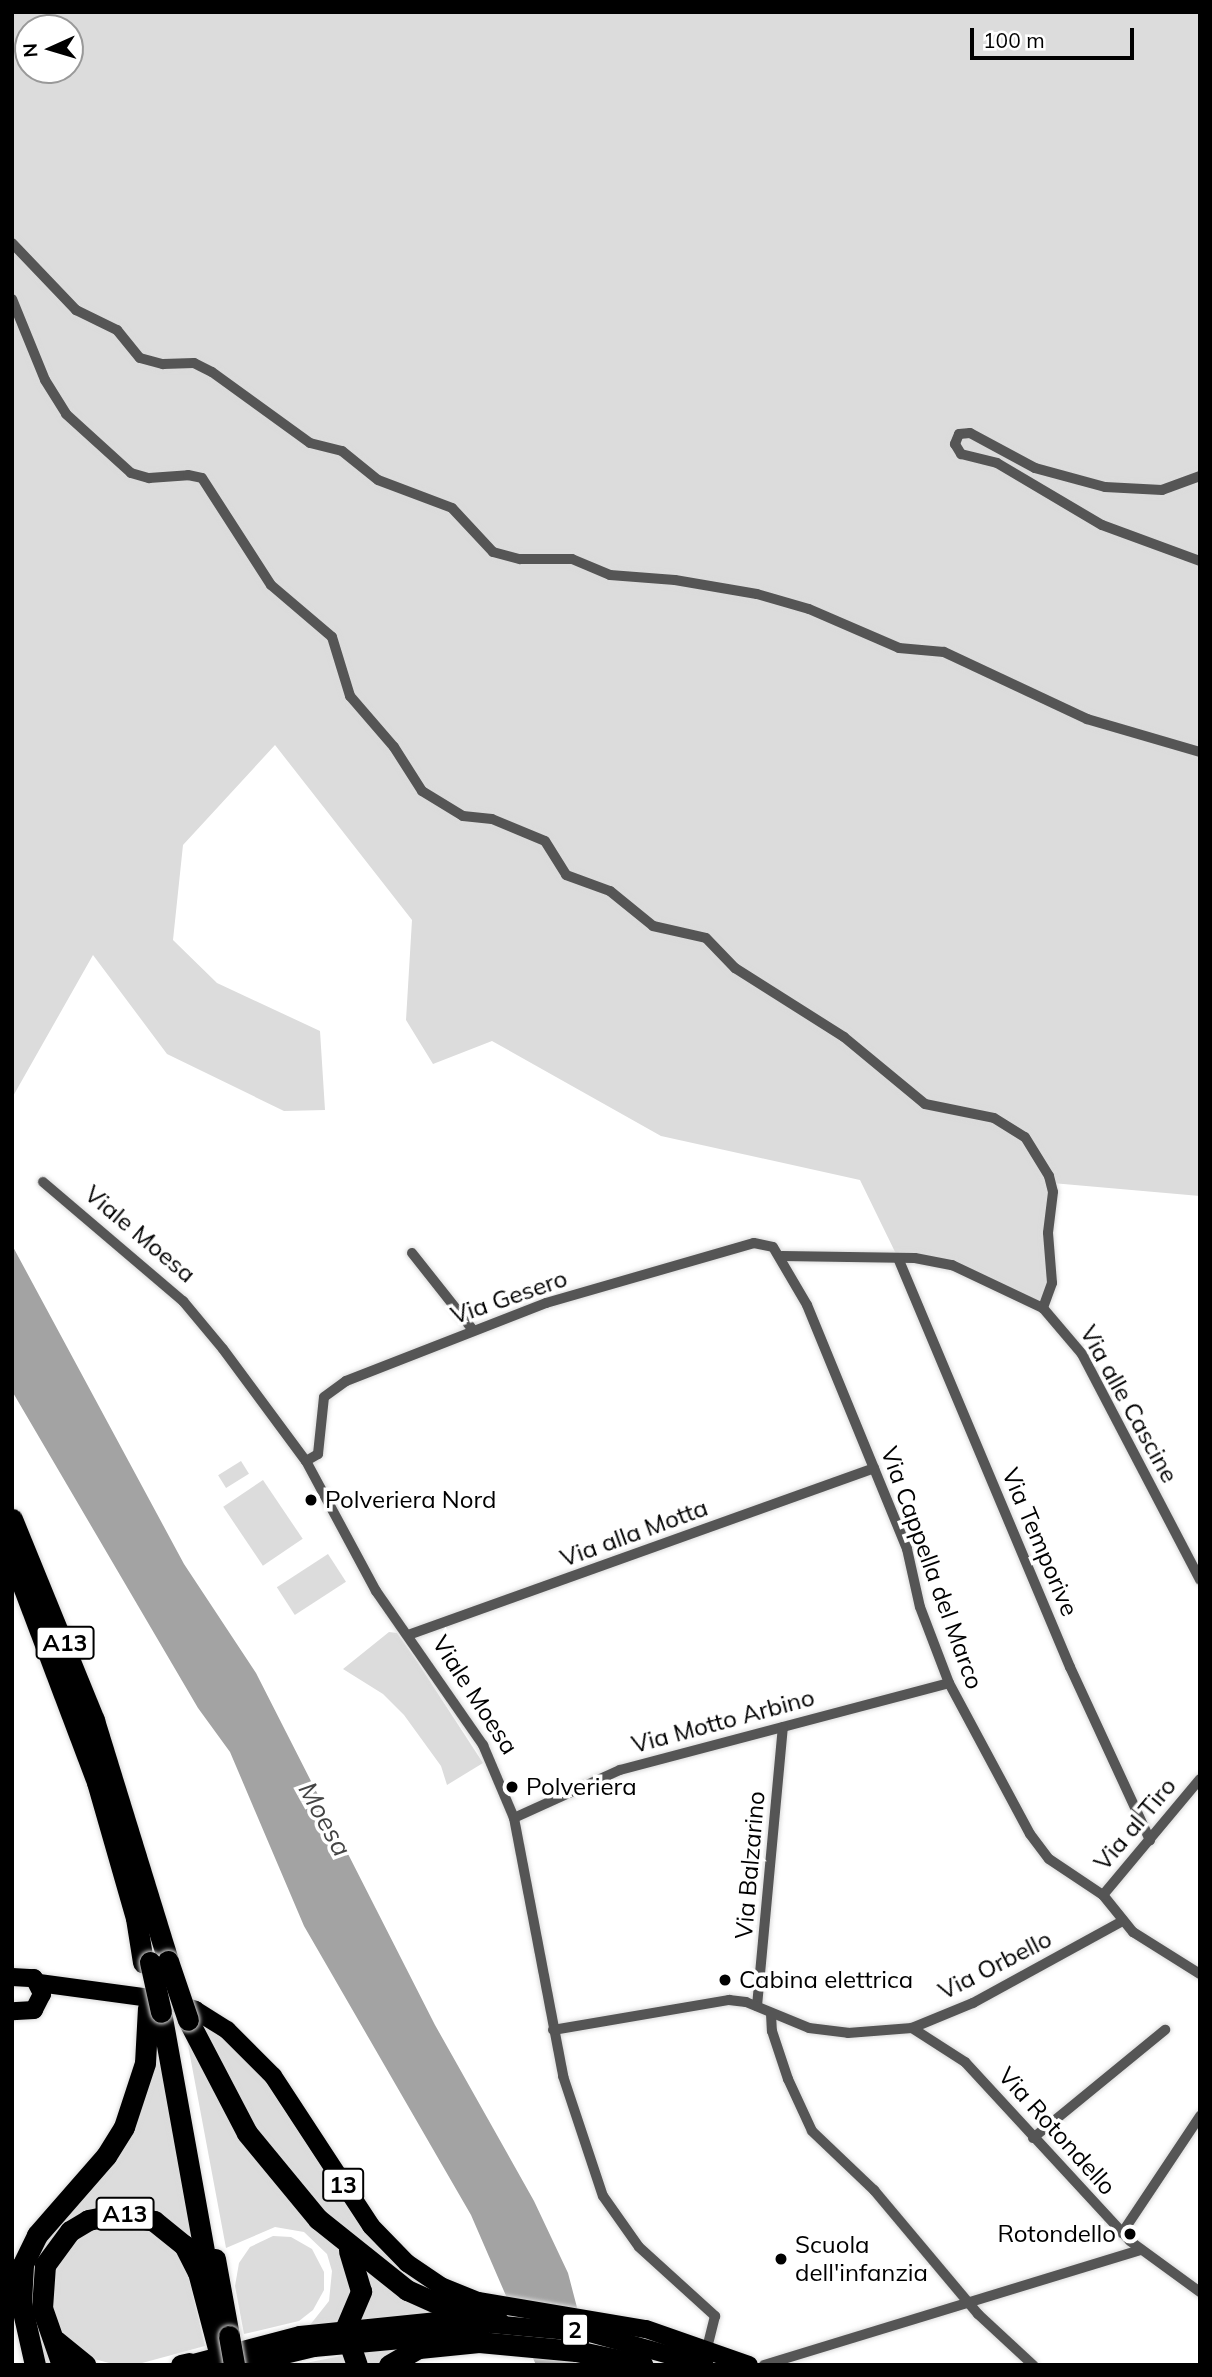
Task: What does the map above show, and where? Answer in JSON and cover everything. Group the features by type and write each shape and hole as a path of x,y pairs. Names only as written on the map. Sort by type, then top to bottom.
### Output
{"highway":[{"name":"A13","path":"12,1519 94,1720 148,1898 155,1962 167,2014 223,2350"},
{"name":"A13","path":"12,1557 86,1749 135,1918 155,1962"},
{"name":"A13","path":"167,2014 247,2133 289,2188 426,2318 500,2313"},
{"name":"A13","path":"35,2365 21,2303 23,2264 37,2235 106,2156 124,2127 145,2063 167,2014"},
{"name":"A13","path":"62,2365 49,2331 40,2288 55,2247 88,2220 127,2214 162,2225 184,2245 198,2272 223,2350"},
{"name":"A13","path":"342,2240 354,2258 361,2282 359,2303 343,2340"},
{"path":"49,2331 63,2349 86,2365"},
{"path":"392,2362 428,2346 479,2342 652,2353"}],"main road":[{"path":"12,2011 28,2012 40,1992 15,1972"},
{"name":"13","path":"40,1992 82,1992 165,2000 195,2010 227,2030 273,2076 359,2211 390,2248 441,2286 500,2313"},
{"name":"2","path":"500,2313 652,2353"},
{"name":"2","path":"243,2365 426,2318 534,2338 652,2353 706,2356"},
{"name":"2","path":"185,2364 343,2340"},
{"path":"706,2356 749,2365"}],"street":[{"path":"12,243 76,310 117,330 140,358 163,364 194,363 212,372 310,443 342,451 378,480 452,508 493,552 520,559 572,559 610,576 675,580 758,594 809,609 899,648 944,652 1087,719 1200,752"},
{"path":"12,299 45,380 66,414 131,473 149,478 188,475 202,478 271,585 332,637 350,696 394,747 422,792 463,816 492,819 545,841 566,875 610,891 653,926 706,938 735,968 844,1037 925,1104 994,1118 1025,1137 1053,1192 1048,1233 1052,1283 1043,1308"},
{"path":"1200,476 1162,490 1118,489 1035,468 970,433 959,434 955,444 961,454 997,463 1102,525 1200,561"},
{"name":"Viale Moesa","path":"43,1182 183,1301 306,1461 376,1591 483,1745 514,1818 563,2076 603,2196 639,2247 715,2316 706,2356"},
{"name":"Via Gesero","path":"306,1461 318,1454 320,1411 332,1388 546,1303 754,1243 773,1247 782,1256"},
{"path":"412,1253 473,1330"},
{"name":"Via alle Cascine","path":"782,1256 898,1258 952,1265 1043,1308 1082,1354 1196,1563 1200,1580"},
{"name":"Via Cappella del Marco","path":"782,1256 807,1305 907,1549 920,1607 949,1683 1035,1843 1057,1865 1103,1895 1133,1932 1200,1975"},
{"name":"Via Temporive","path":"898,1258 1070,1667 1150,1840"},
{"name":"Via alla Motta","path":"408,1635 874,1468"},
{"name":"Via Motto Arbino","path":"514,1818 620,1770 949,1683"},
{"name":"Via Balzarino","path":"757,2006 783,1727"},
{"name":"Via al Tiro","path":"1103,1895 1200,1780"},
{"name":"Via Orbello","path":"553,2030 717,2001 757,2006 809,2028 848,2032 912,2028 972,2003 1123,1921"},
{"path":"771,2014 784,2067 812,2131 874,2190 970,2301 978,2314 1033,2365"},
{"name":"Via Rotondello","path":"912,2028 965,2062 1122,2234 1200,2292"},
{"path":"1033,2138 1165,2030"},
{"path":"1122,2234 1200,2116"},
{"path":"764,2365 1141,2250"}],"shaded area":[{"path":"12,12 1200,12 1200,1196 1052,1183 1052,1268 1043,1308 952,1265 898,1258 860,1180 661,1136 492,1041 433,1064 406,1020 412,920 275,745 183,845 173,940 217,983 320,1031 325,1110 284,1111 167,1054 93,955 12,1098"},
{"path":"241,1461 249,1474 226,1488 218,1475"},
{"path":"263,1480 303,1539 263,1566 223,1507"},
{"path":"328,1554 346,1582 295,1615 277,1587"},
{"path":"389,1632 397,1633 483,1763 447,1785 441,1766 404,1715 383,1694 343,1669"},
{"path":"199,2023 221,2036 261,2075 364,2232 396,2265 427,2287 427,2294 316,2204 251,2124"},
{"path":"185,2029 339,2248 354,2278 343,2321 310,2325 329,2301 332,2271 327,2254 304,2232 275,2227 226,2248"},
{"path":"154,2050 165,2081 194,2247 158,2217 67,2227 39,2319 58,2365 42,2365 27,2301 35,2252 80,2197"},
{"path":"114,2223 152,2230 172,2245 186,2267 205,2346 142,2363 113,2364 90,2358 61,2332 52,2313 54,2270 76,2238 94,2227"},
{"path":"273,2236 291,2237 312,2249 324,2272 324,2290 313,2310 299,2321 244,2334 235,2286 239,2263 250,2247"},
{"path":"363,2266 443,2314 358,2319"},
{"path":"404,2347 381,2365 363,2365 363,2352"},
{"path":"346,2355 353,2365 295,2365"}],"water":[{"name":"Moesa","path":"12,1245 184,1564 256,1673 435,2025 534,2201 568,2273 592,2365 536,2365 471,2215 304,1926 230,1752 198,1708 12,1391"}],"place":[{"name":"Polveriera Nord","path":"311,1500"},
{"name":"Polveriera","path":"512,1787"},
{"name":"Cabina elettrica","path":"725,1980"},
{"name":"Rotondello","path":"1130,2234"},
{"name":"Scuola dell'infanzia","path":"781,2259"}]}
